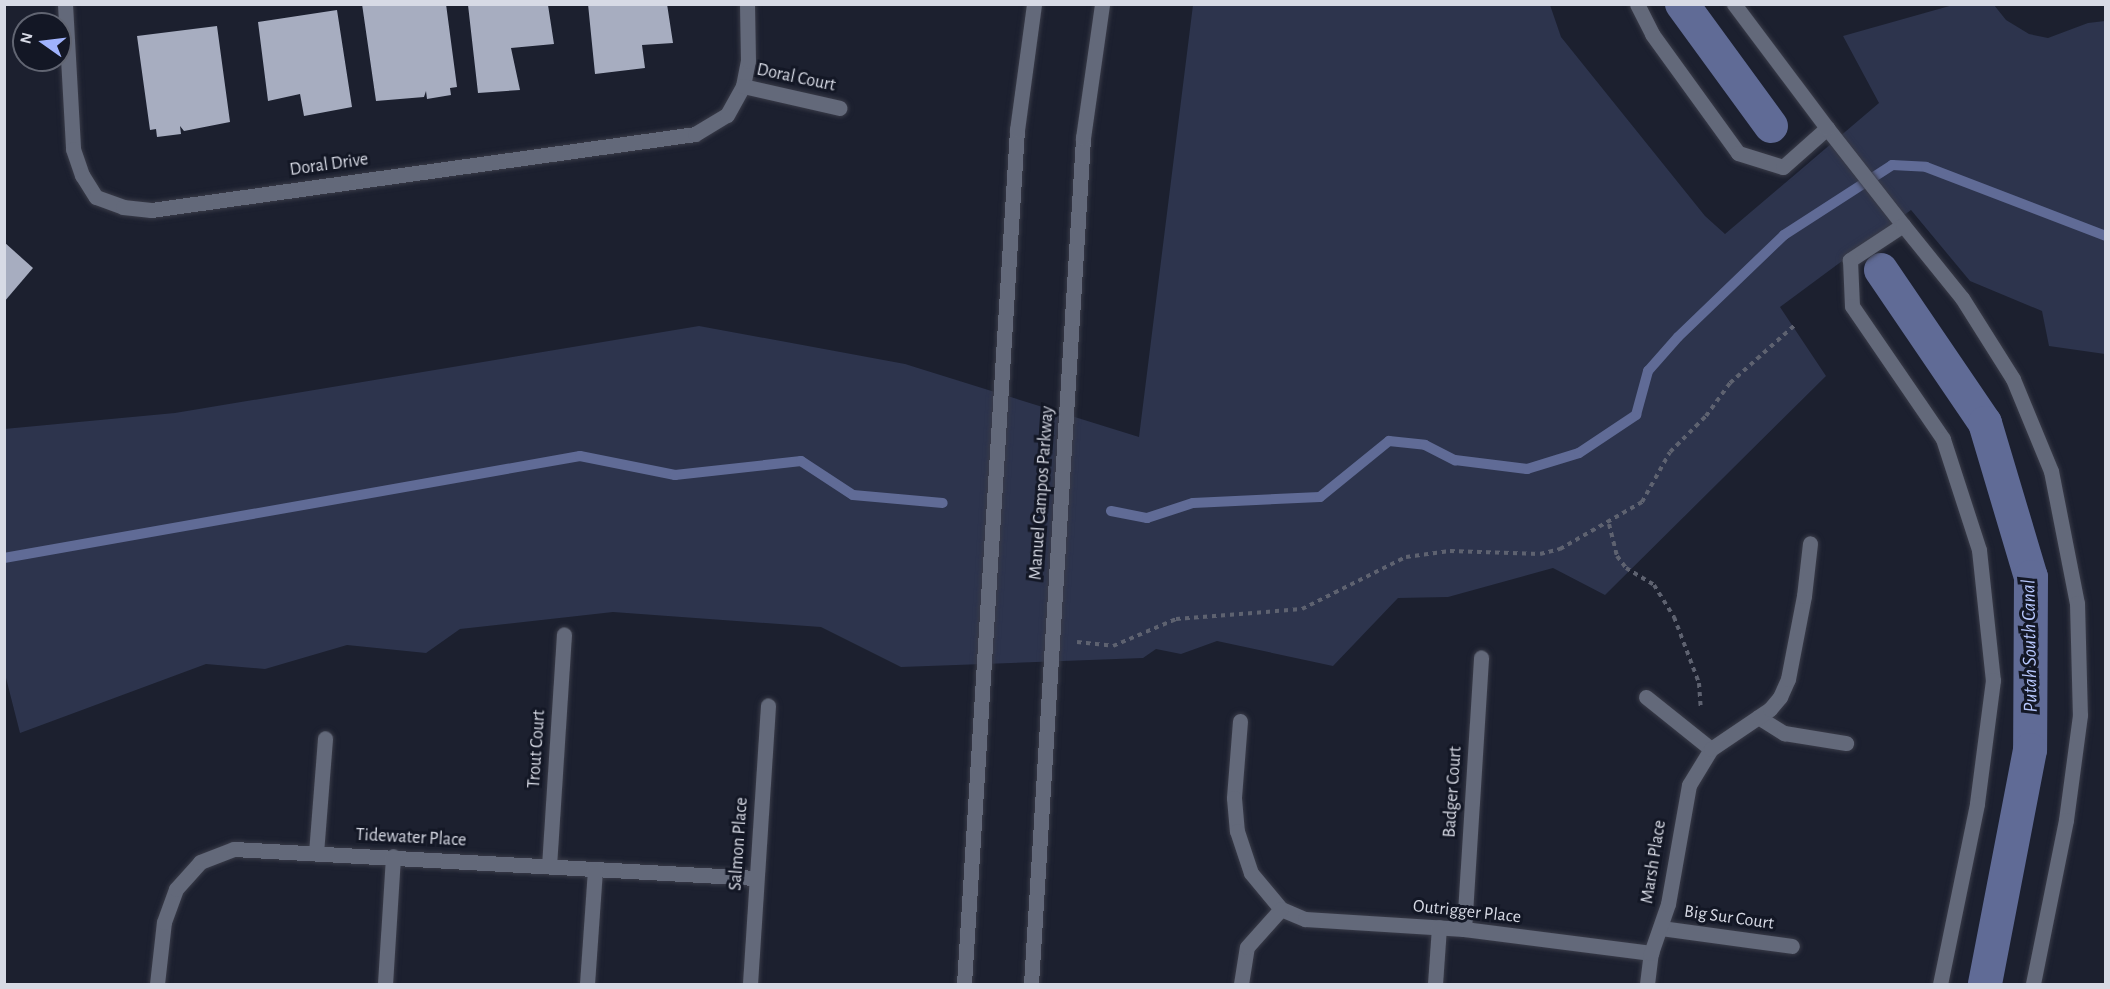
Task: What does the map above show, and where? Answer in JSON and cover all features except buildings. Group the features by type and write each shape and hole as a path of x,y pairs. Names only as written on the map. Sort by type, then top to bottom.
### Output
{"street":[{"name":"Doral Drive","path":"65,4 73,149 82,175 96,197 123,207 151,210 695,134 727,115 743,86 748,61 747,4"},
{"path":"964,984 1017,130 1034,4"},
{"name":"Manuel Campos Parkway","path":"1031,984 1083,138 1102,4"},
{"path":"1637,4 1652,34 1738,153 1783,167 1827,128"},
{"path":"1734,4 1902,225 1962,298 2013,380 2051,471 2077,603 2080,715 2066,820 2033,984"},
{"name":"Doral Court","path":"743,86 840,108"},
{"path":"1902,225 1850,260 1852,306 1943,439 1979,550 1993,680 1977,804 1940,984"},
{"name":"Marsh Place","path":"1647,984 1651,953 1668,904 1682,808 1689,785 1711,749 1758,717 1780,697 1788,679 1810,543"},
{"name":"Trout Court","path":"549,866 564,634"},
{"name":"Badger Court","path":"1464,928 1481,658"},
{"path":"1646,697 1711,749"},
{"name":"Salmon Place","path":"750,984 768,706"},
{"path":"1758,717 1784,733 1846,743"},
{"path":"1240,721 1234,798 1237,831 1251,873 1281,909 1247,947 1241,984"},
{"path":"316,853 325,738"},
{"name":"Tidewater Place","path":"157,984 164,922 176,890 200,862 234,849 393,856 756,878"},
{"path":"385,984 393,856"},
{"path":"587,984 595,869"},
{"name":"Outrigger Place","path":"1281,909 1305,919 1464,928 1651,953"},
{"path":"1435,984 1439,927"},
{"name":"Big Sur Court","path":"1661,928 1792,946"}],"path":[{"path":"1053,640 1113,646 1176,620 1302,609 1406,557 1450,551 1540,554 1560,549 1609,524 1642,502 1670,452 1706,417 1730,383 1796,324"},
{"path":"1609,524 1617,556 1626,568 1654,585 1674,617 1699,683 1711,749"}],"shaded area":[{"path":"1193,5 1550,5 1561,37 1705,216 1725,234 1879,103 1843,36 1953,5 1994,5 2006,20 2029,34 2048,38 2088,23 2105,21 2105,354 2049,346 2042,311 1970,281 1911,210 1780,307 1826,376 1605,595 1553,568 1448,597 1398,598 1333,666 1217,641 1181,654 1156,649 1143,658 901,667 821,627 613,612 460,629 426,653 347,645 265,669 206,664 20,733 5,674 4,429 175,413 699,326 905,364 1139,437"}],"waterway":[{"name":"Putah South Canal","path":"1682,4 1771,126"},
{"path":"1111,511 1147,518 1193,503 1320,497 1389,441 1425,445 1455,460 1527,469 1579,453 1636,415 1648,371 1678,337 1784,235 1892,165 1926,167 2106,236"},
{"name":"Putah South Canal","path":"1881,270 1985,423 2031,577 2030,750 1985,984"},
{"path":"4,558 580,456 675,475 801,461 853,495 943,503"}]}
